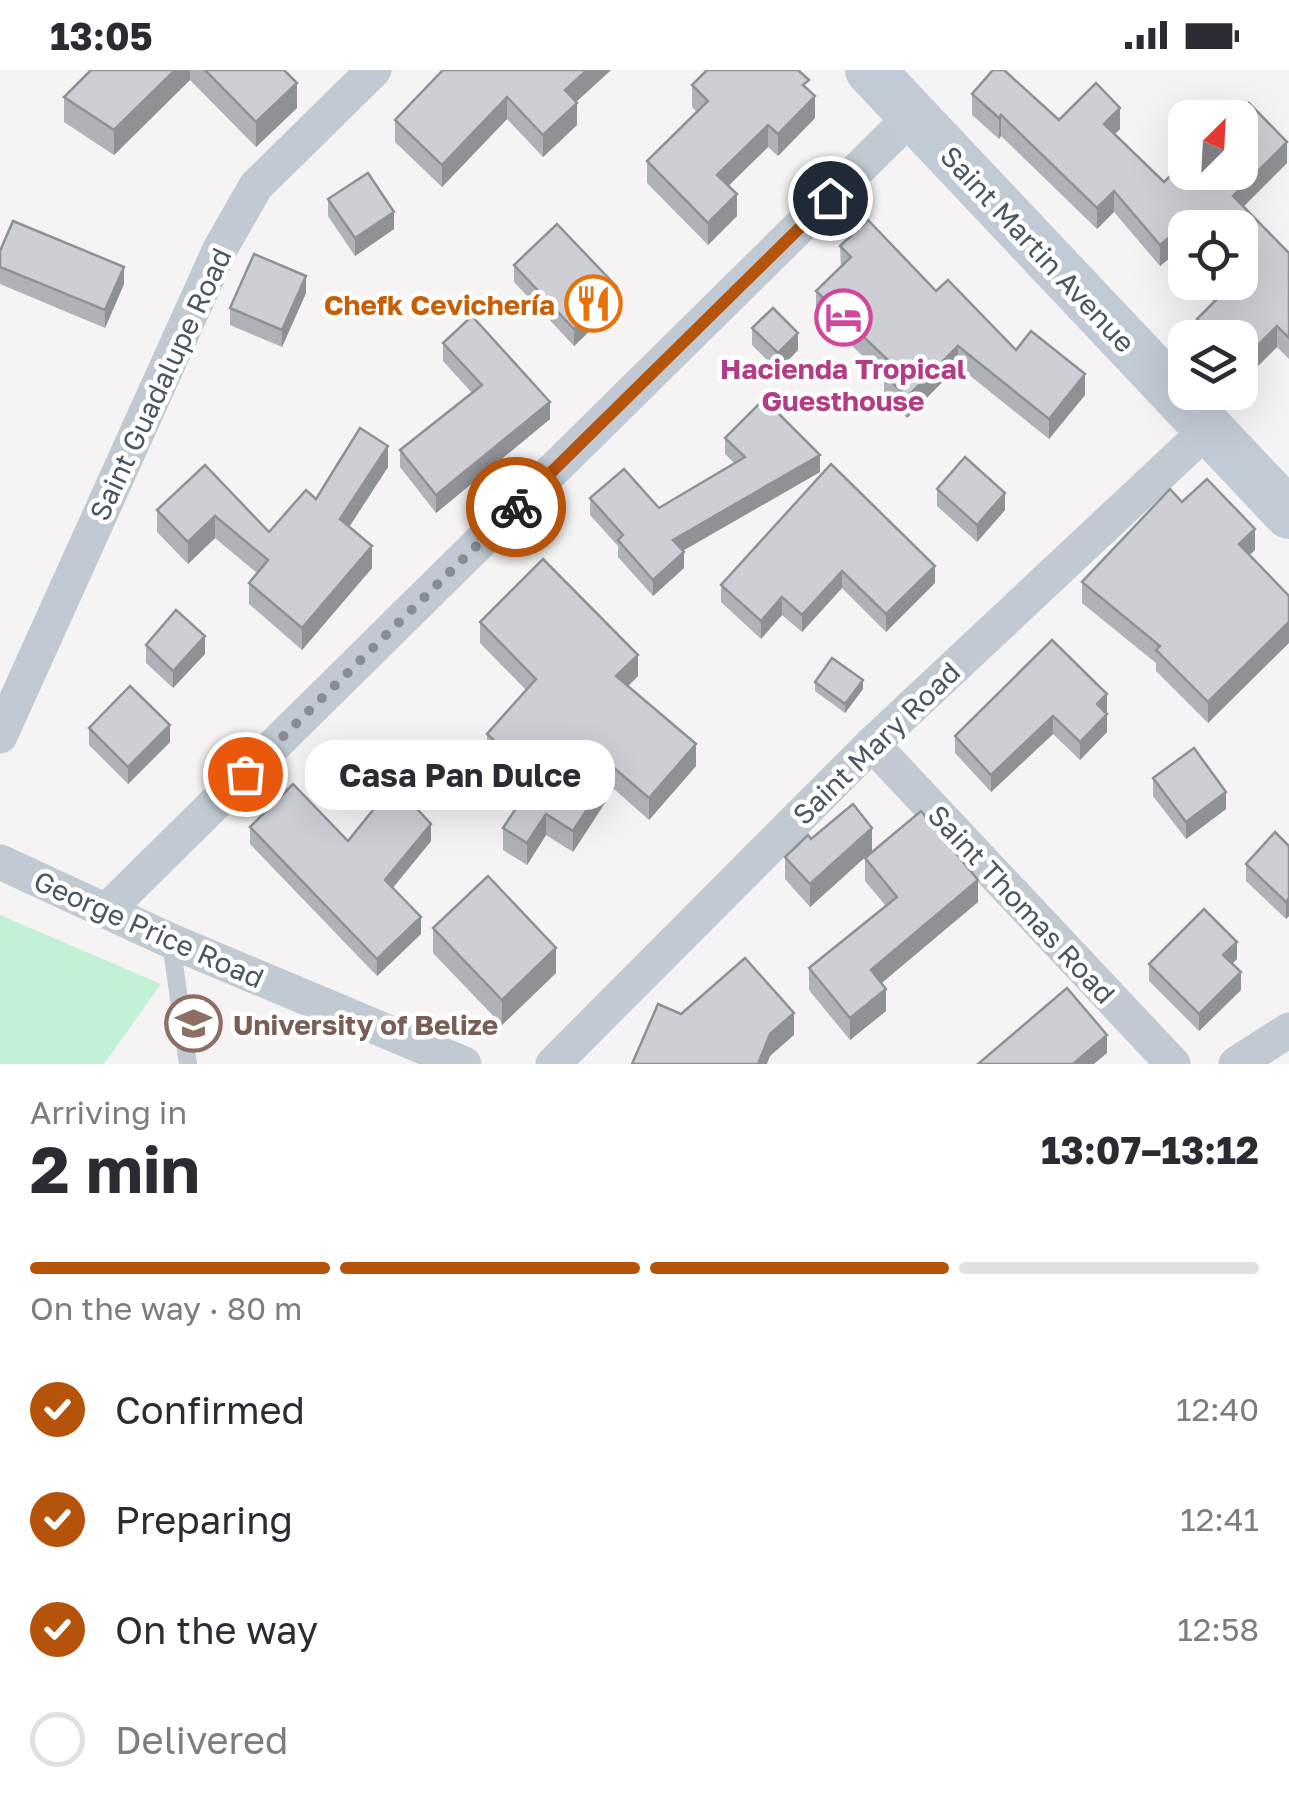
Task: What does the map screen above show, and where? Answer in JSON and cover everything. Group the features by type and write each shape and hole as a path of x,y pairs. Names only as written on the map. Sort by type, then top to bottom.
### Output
{"street":[{"name":"Saint Guadalupe Road","path":"0,736 220,249 256,186 374,70"},
{"name":"Saint Martin Avenue","path":"870,70 1289,514"},
{"path":"106,911 913,115"},
{"name":"Saint Mary Road","path":"553,1064 872,744 1207,430"},
{"name":"Saint Thomas Road","path":"872,744 1172,1064"},
{"name":"George Price Road","path":"0,862 171,941 464,1064"},
{"path":"1236,1064 1289,1030"}],"lane":[{"path":"171,941 188,1064"}],"green space":[{"path":"0,915 161,984 104,1064 0,1064"}],"building":[{"path":"91,70 175,70 114,130 64,97"},
{"path":"205,70 284,70 297,83 256,122"},
{"path":"443,70 587,70 565,90 577,103 543,135 507,97 442,165 395,120"},
{"path":"707,70 798,70 809,80 803,85 815,96 778,134 768,125 717,175 737,194 708,223 647,161 708,101 692,85"},
{"path":"993,70 1004,70 1059,120 1096,83 1120,108 1104,124 1164,182 1168,178 1168,190 1239,190 1233,196 1247,210 1168,210 1168,238 1160,245 1114,191 1097,208 1001,115 999,118 972,94"},
{"path":"1258,112 1287,142 1258,171"},
{"path":"368,173 394,212 355,238 328,199"},
{"path":"868,220 936,291 948,280 1016,350 1031,331 1085,374 1049,419 958,346 907,397 884,375 893,365 816,291 851,257 840,246"},
{"path":"13,221 124,267 105,310 0,267 0,251"},
{"path":"1258,221 1289,253 1289,338 1277,326 1258,345 1258,320 1197,319 1216,300 1258,300"},
{"path":"557,224 617,287 574,329 514,265"},
{"path":"254,254 306,276 282,330 230,308"},
{"path":"773,308 798,333 778,353 752,328"},
{"path":"472,316 550,402 436,495 400,450 482,385 443,343"},
{"path":"764,399 820,455 673,540 684,552 653,580 618,540 623,535 590,498 624,469 659,508 745,457 725,438"},
{"path":"360,428 388,446 340,519 372,546 302,628 249,583 268,560 215,516 188,542 157,510 205,465 269,532 306,490 316,499"},
{"path":"965,457 1005,493 977,525 937,489"},
{"path":"831,464 935,566 886,614 842,571 802,615 782,597 761,621 721,585"},
{"path":"1207,479 1255,529 1239,544 1289,596 1289,622 1208,702 1156,650 1160,646 1082,582 1170,489 1182,502"},
{"path":"543,559 638,655 616,676 696,744 649,798 614,768 573,831 546,814 527,843 503,828 536,778 487,734 536,679 480,622"},
{"path":"176,610 205,636 173,671 146,645"},
{"path":"1052,640 1107,694 1097,704 1107,714 1080,742 1053,716 991,775 955,736"},
{"path":"832,658 863,680 845,704 815,682"},
{"path":"130,686 170,725 128,767 89,728"},
{"path":"1194,748 1226,792 1186,822 1153,778"},
{"path":"293,784 348,841 394,784 431,824 385,880 421,917 377,959 250,827"},
{"path":"853,804 872,828 810,884 785,857 808,835 811,839"},
{"path":"921,811 978,880 871,970 886,989 850,1018 809,968 897,897 865,858"},
{"path":"1275,832 1289,846 1286,902 1246,864"},
{"path":"488,876 556,948 502,1000 433,928"},
{"path":"1204,909 1237,942 1223,955 1241,972 1199,1014 1149,964"},
{"path":"745,958 794,1013 770,1034 758,1064 632,1064 658,1004 681,1014"},
{"path":"1067,988 1107,1035 1073,1064 978,1064"}],"way so far":[{"path":"245,774 516,507"}],"place":[{"name":"Chefk Cevichería","path":"594,304"},
{"name":"Hacienda Tropical Guesthouse","path":"843,317"},
{"name":"Casa Pan Dulce","path":"245,774"},
{"name":"University of Belize","path":"194,1024"}],"route":[{"path":"516,507 830,198"}]}
